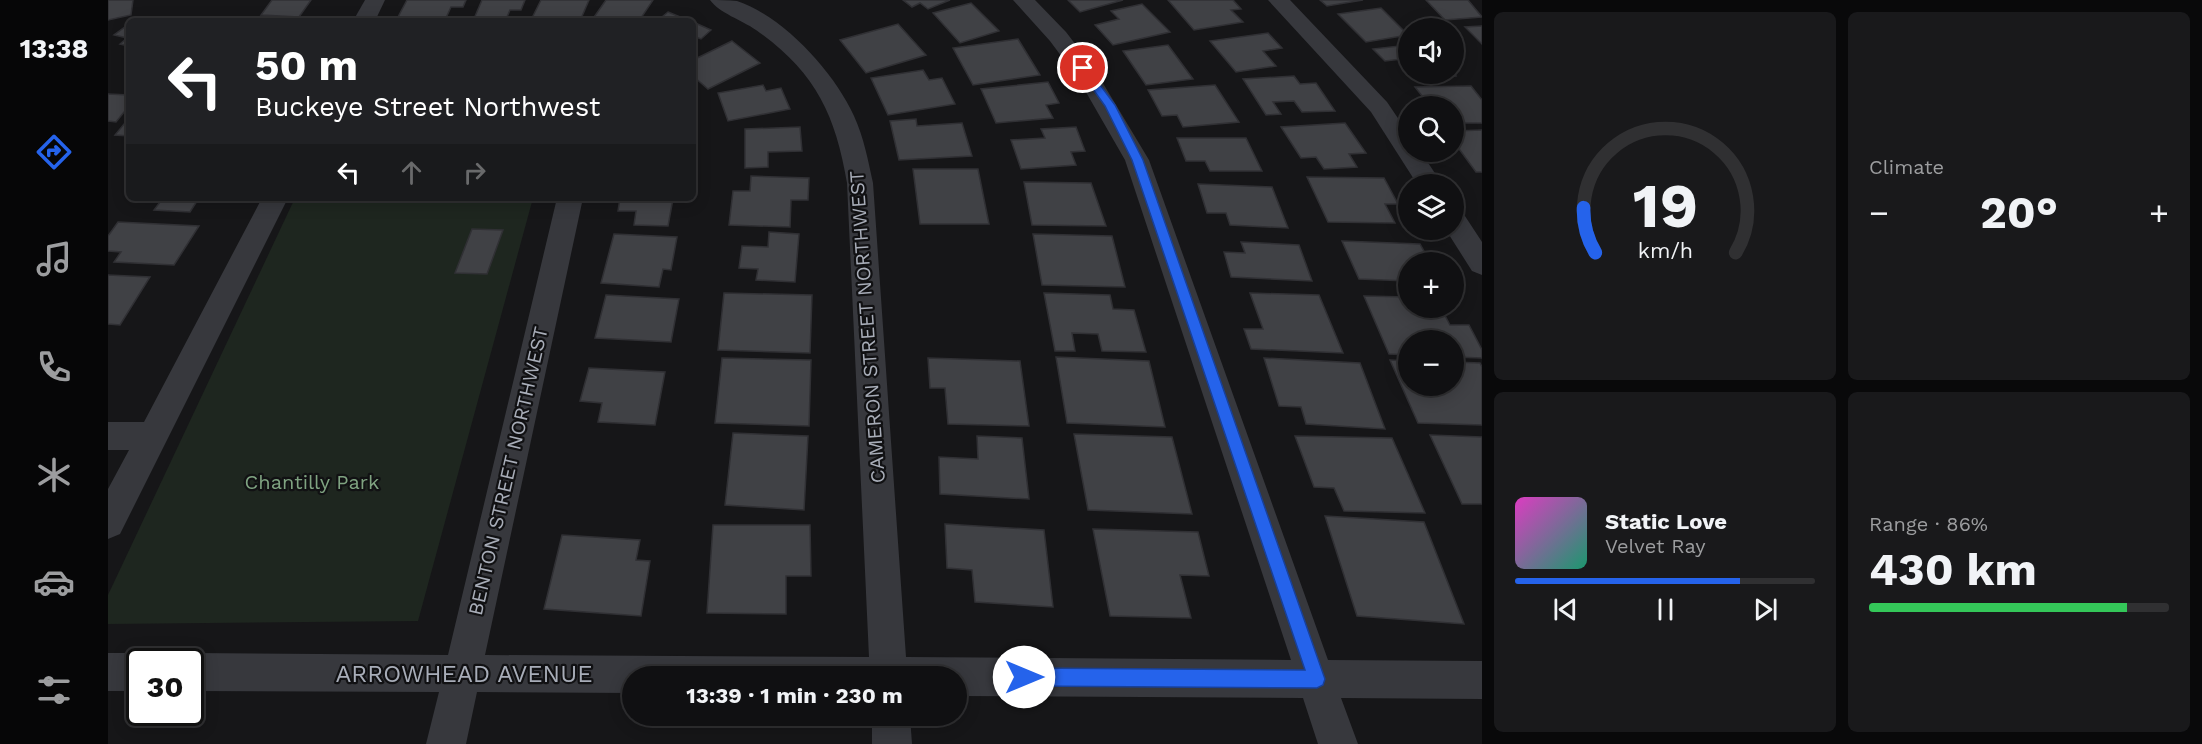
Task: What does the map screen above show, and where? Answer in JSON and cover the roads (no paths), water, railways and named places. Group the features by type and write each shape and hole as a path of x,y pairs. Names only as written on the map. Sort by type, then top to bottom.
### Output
{"street":[{"path":"366,18 375,0"},
{"name":"CAMERON STREET NORTHWEST","path":"720,0 747,13 789,43 815,71 834,100 851,138 860,183 888,666"},
{"path":"1023,0 1056,31 1110,105 1137,160 1338,744"},
{"path":"1278,0 1379,107 1423,174"},
{"path":"108,524 273,201"},
{"name":"BENTON STREET NORTHWEST","path":"446,744 569,201"},
{"path":"1464,236 1482,264"},
{"path":"108,436 154,436"},
{"path":"108,672 126,672"},
{"name":"ARROWHEAD AVENUE","path":"204,672 622,675"},
{"name":"ARROWHEAD AVENUE","path":"967,676 1482,680"},
{"path":"891,726 892,744"}],"park label":[{"name":"Chantilly Park","path":"312,482"}]}
